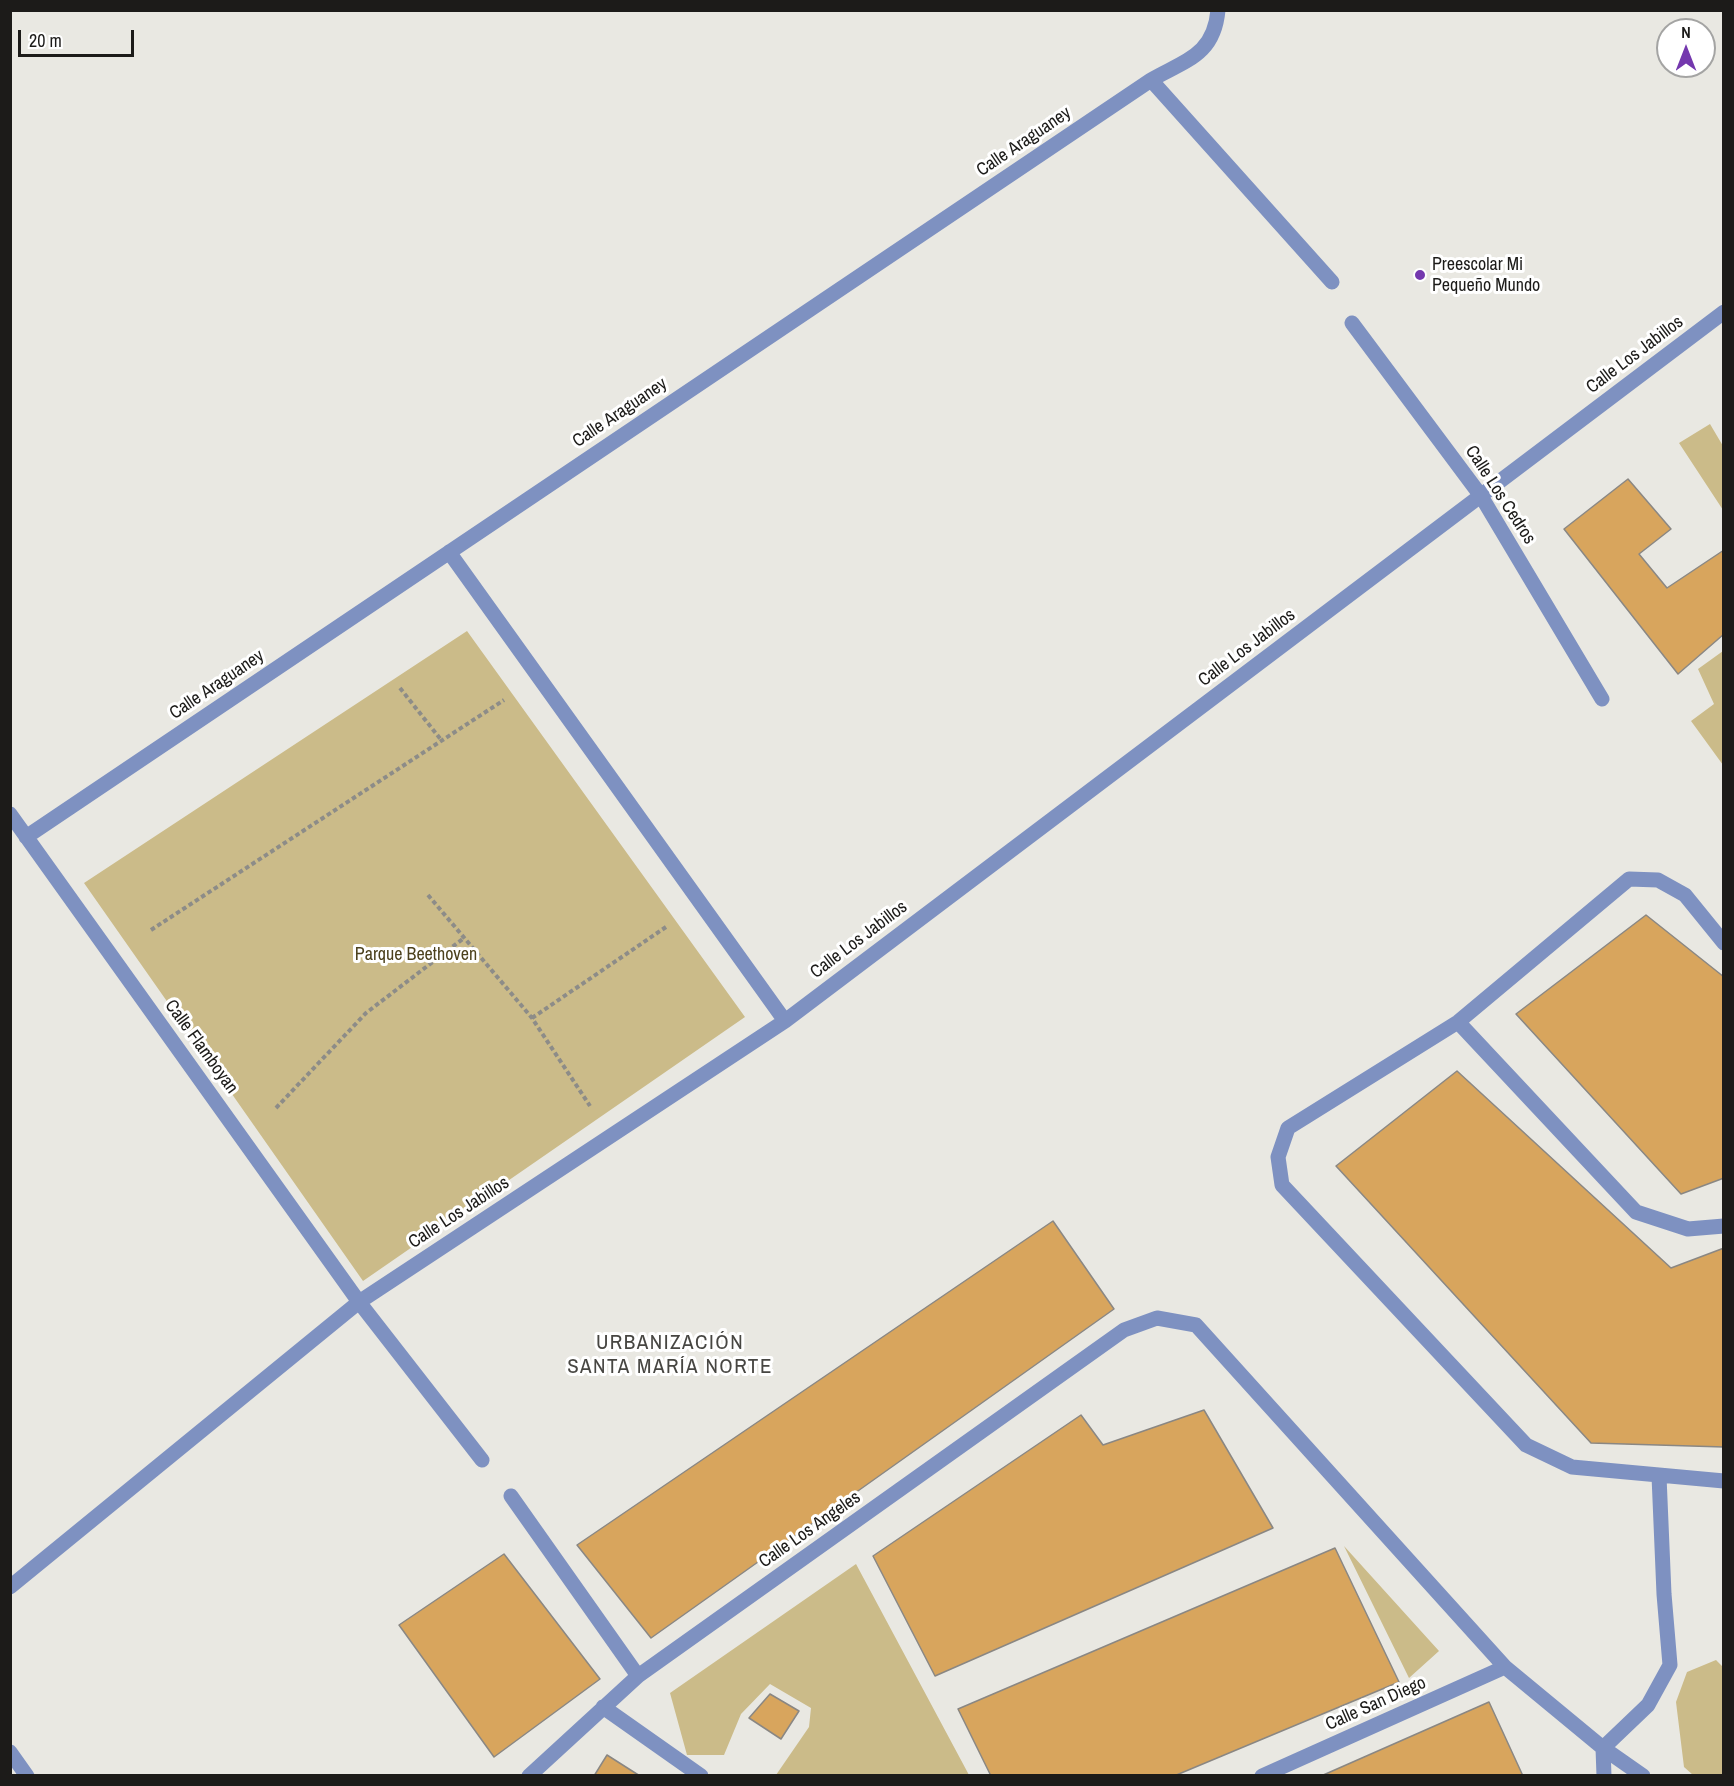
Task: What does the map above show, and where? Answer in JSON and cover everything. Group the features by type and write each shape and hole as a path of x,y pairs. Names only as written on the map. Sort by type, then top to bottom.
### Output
{"street":[{"name":"Calle Araguaney","path":"26,837 1151,80 1206,48 1216,28 1218,10"},
{"path":"1151,80 1332,282"},
{"name":"Calle Los Jabillos","path":"10,1587 359,1302 785,1021 1724,312"},
{"name":"Calle Los Cedros","path":"1352,323 1481,496 1602,699"},
{"path":"449,552 785,1021"},
{"name":"Calle Flamboyan","path":"10,814 359,1302 482,1460"},
{"path":"1724,944 1685,894 1659,880 1629,879 1458,1022 1288,1128 1278,1157 1282,1185 1526,1445 1572,1467 1724,1481"},
{"path":"1458,1022 1636,1212 1688,1229 1724,1226"},
{"name":"Calle Los Angeles","path":"530,1776 638,1676 1124,1330 1157,1318 1196,1325 1505,1667 1603,1748 1643,1776"},
{"path":"1604,1776 1603,1748 1648,1705 1670,1665 1664,1594 1659,1476"},
{"path":"511,1496 638,1676"},
{"name":"Calle San Diego","path":"1262,1776 1505,1667"},
{"path":"603,1707 701,1776"},
{"path":"10,1752 27,1776"}],"path":[{"path":"400,688 442,741"},
{"path":"151,930 504,700"},
{"path":"428,894 532,1018 590,1106"},
{"path":"532,1018 666,927"},
{"path":"276,1108 366,1013 464,938"}],"green space":[{"path":"1710,424 1723,446 1723,510 1679,443"},
{"name":"Parque Beethoven","path":"467,631 745,1017 363,1281 84,883"},
{"path":"1723,651 1723,765 1691,721 1714,704 1698,669"},
{"path":"1344,1546 1439,1651 1409,1678"},
{"path":"856,1564 969,1775 776,1775 809,1727 811,1708 770,1684 741,1714 724,1755 687,1755 670,1693"},
{"path":"1716,1660 1723,1667 1723,1775 1693,1775 1684,1767 1676,1702 1687,1672"}],"building":[{"path":"1628,479 1671,529 1639,554 1667,588 1724,550 1724,634 1678,674 1564,529"},
{"path":"1646,915 1724,977 1724,1178 1681,1194 1516,1014"},
{"path":"1457,1071 1671,1268 1724,1248 1724,1447 1591,1443 1336,1166"},
{"path":"1053,1221 1114,1309 651,1638 577,1545"},
{"path":"1204,1410 1273,1528 935,1676 873,1556 1081,1415 1103,1445"},
{"path":"1335,1548 1399,1682 1174,1776 991,1776 958,1709"},
{"path":"504,1554 600,1679 494,1757 399,1625"},
{"path":"770,1694 799,1711 781,1739 749,1718"},
{"path":"1489,1702 1523,1776 1321,1776"},
{"path":"607,1755 640,1776 594,1776"}],"place":[{"name":"Preescolar Mi Pequeño Mundo","path":"1420,275"}],"district":[{"name":"URBANIZACIÓN SANTA MARÍA NORTE","path":"670,1355"}]}
